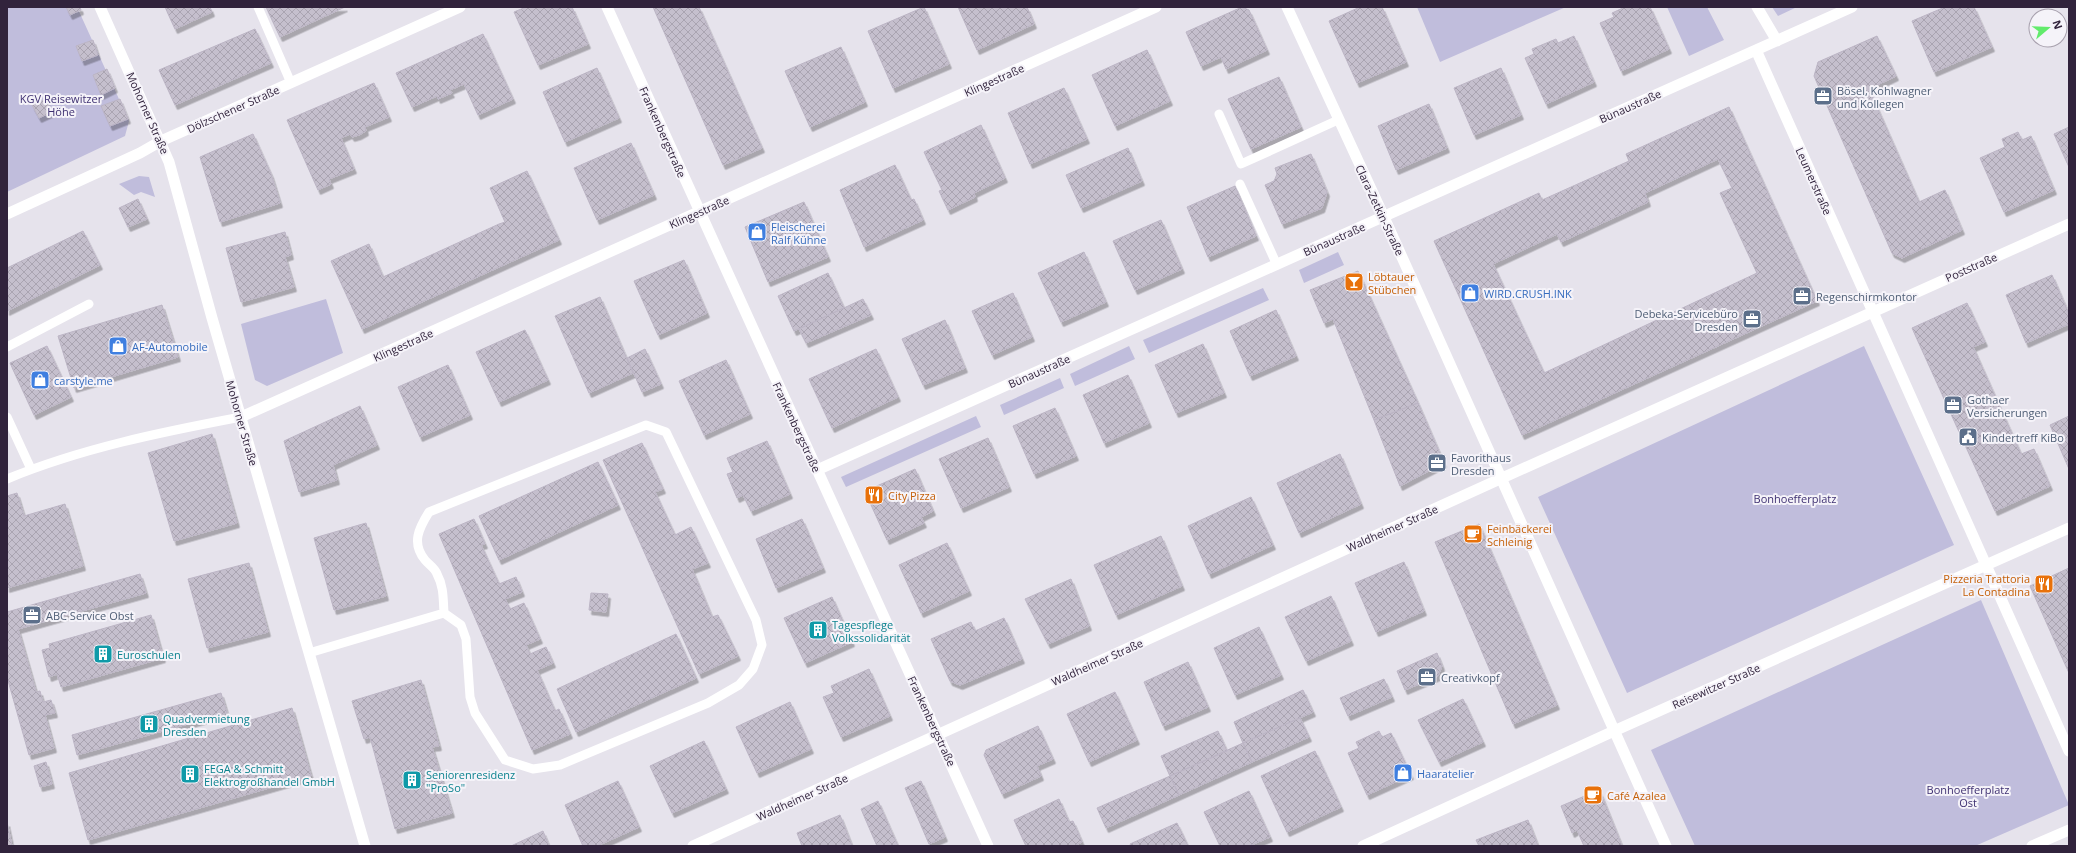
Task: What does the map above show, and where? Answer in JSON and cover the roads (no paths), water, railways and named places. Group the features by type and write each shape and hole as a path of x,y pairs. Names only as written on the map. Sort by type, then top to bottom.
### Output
{"street":[{"name":"Mohorner Straße","path":"100,7 169,162 365,846"},
{"name":"Frankenbergstraße","path":"607,7 988,846"},
{"name":"Klingestraße","path":"241,417 1156,7"},
{"name":"Clara-Zetkin-Straße","path":"1287,7 1384,217 1500,479"},
{"path":"1757,7 1777,41"},
{"name":"Bünaustraße","path":"817,470 1852,7"},
{"name":"Dölzschener Straße","path":"7,214 140,153 160,141 292,83 453,8"},
{"name":"Leumerstraße","path":"1756,50 1872,311"},
{"name":"Poststraße","path":"1872,311 2069,224"},
{"path":"1666,846 1500,479 1872,311 2069,752"},
{"name":"Waldheimer Straße","path":"693,846 1500,479"},
{"name":"Reisewitzer Straße","path":"1363,846 1614,731 2069,528"},
{"path":"2032,846 2069,830"}],"lane":[{"path":"258,7 292,83"},
{"path":"1219,114 1241,164 1338,120"},
{"path":"1240,184 1277,265"},
{"path":"7,347 90,304"},
{"path":"7,417 31,469"},
{"path":"7,479 31,469 148,435 241,417"},
{"path":"646,425 666,432 756,620 762,645 753,669 740,685 708,703 560,765 533,768 505,760 475,713 470,696 466,639 461,625 444,613 443,588 437,572 424,559 417,543 419,527 429,512 646,425"},
{"path":"309,653 444,613"}],"place":[{"name":"Bösel, Kohlwagner und Kollegen","path":"1823,96"},
{"name":"Fleischerei Ralf Kühne","path":"757,232"},
{"name":"Löbtauer Stübchen","path":"1354,282"},
{"name":"WIRD.CRUSH.INK","path":"1470,293"},
{"name":"Regenschirmkontor","path":"1802,296"},
{"name":"Debeka-Servicebüro Dresden","path":"1752,319"},
{"name":"AF-Automobile","path":"118,346"},
{"name":"carstyle.me","path":"40,380"},
{"name":"Gothaer Versicherungen","path":"1953,405"},
{"name":"Kindertreff KiBo","path":"1968,437"},
{"name":"Favorithaus Dresden","path":"1437,463"},
{"name":"City Pizza","path":"874,495"},
{"name":"Feinbäckerei Schleinig","path":"1473,534"},
{"name":"Pizzeria Trattoria La Contadina","path":"2044,584"},
{"name":"ABC Service Obst","path":"32,615"},
{"name":"Tagespflege Volkssolidarität","path":"818,630"},
{"name":"Euroschulen","path":"103,654"},
{"name":"Creativkopf","path":"1427,677"},
{"name":"Quadvermietung Dresden","path":"149,724"},
{"name":"Haaratelier","path":"1403,773"},
{"name":"FEGA & Schmitt Elektrogroßhandel GmbH","path":"190,774"},
{"name":"Seniorenresidenz \"ProSo\"","path":"412,780"},
{"name":"Café Azalea","path":"1593,795"}],"park label":[{"name":"KGV Reisewitzer Höhe","path":"61,104"},
{"name":"Bonhoefferplatz","path":"1795,498"},
{"name":"Bonhoefferplatz Ost","path":"1968,795"}]}
